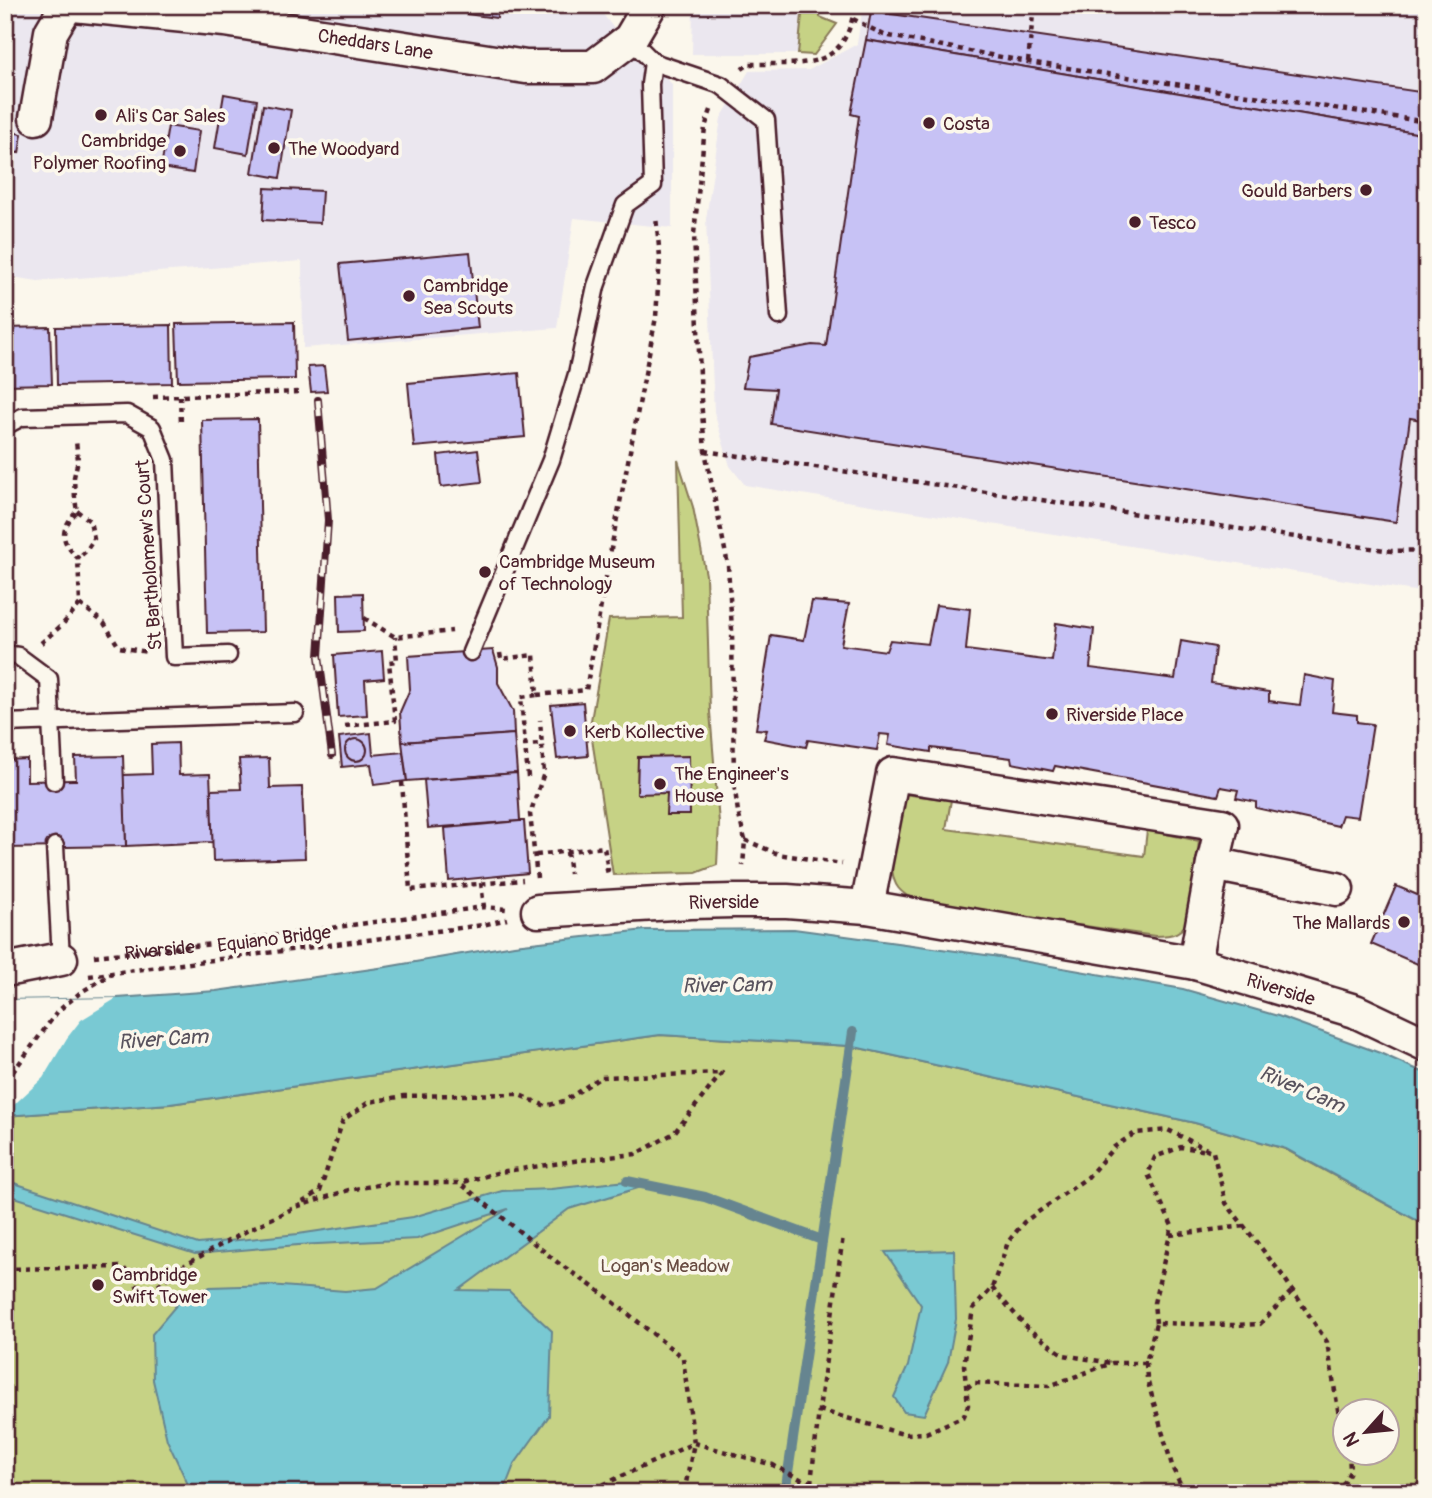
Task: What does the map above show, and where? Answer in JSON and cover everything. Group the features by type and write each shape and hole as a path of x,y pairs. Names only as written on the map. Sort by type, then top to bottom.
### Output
{"street":[{"path":"36,118 51,32 67,5"},
{"name":"Cheddars Lane","path":"74,5 225,20 526,67 593,67 631,39 650,5"},
{"path":"867,907 893,774 1222,825 1195,963"},
{"path":"1213,864 1336,889"},
{"name":"Riverside","path":"538,911 734,901 787,901 867,907 1195,963 1355,1011 1427,1045"},
{"path":"5,970 61,959"}],"lane":[{"path":"631,39 653,62 721,85 766,120 779,316"},
{"path":"471,652 551,460 577,374 596,286 625,205 653,185 650,84 653,62"},
{"name":"St Bartholomew's Court","path":"5,426 22,417 127,414 152,428 164,460 174,657 228,654"},
{"path":"5,654 18,656 49,679 54,781"},
{"path":"5,723 295,713"},
{"path":"55,846 61,959"}],"path":[{"path":"855,5 845,39 832,54 815,62 749,64 721,85 705,127 694,234 705,451 728,565 732,630 734,783 745,840 778,854 873,868"},
{"path":"1028,62 1034,5"},
{"path":"853,19 884,35 1028,62 1427,122"},
{"path":"528,777 521,697 586,690 656,317 660,257 653,185"},
{"path":"76,435 78,460 74,477 75,499 78,511 90,521 94,539 78,558"},
{"path":"705,451 1391,551 1427,550"},
{"path":"41,644 80,604 78,558 66,547 63,534 68,521 78,511"},
{"path":"80,604 104,622 119,647"},
{"path":"364,618 395,637 481,629"},
{"path":"345,726 395,721 389,662 397,661 395,637"},
{"path":"534,655 537,695"},
{"path":"402,782 410,890 537,878 530,814 544,773 540,720"},
{"path":"524,746 542,744"},
{"path":"535,855 604,847 608,870 595,872"},
{"path":"567,852 570,875 582,874"},
{"path":"481,883 484,907"},
{"name":"Riverside","path":"61,959 213,944 484,907 538,911"},
{"name":"Equiano Bridge","path":"5,1079 58,1011 81,992 116,972 482,925 538,911"},
{"path":"5,1269 123,1267 144,1295 188,1263 250,1229 296,1207 349,1189 389,1183 460,1184 500,1172 637,1154 674,1133 722,1073 601,1077 565,1101 546,1106 517,1094 404,1096 369,1102 343,1120 320,1191 296,1207"},
{"path":"818,1410 903,1434 926,1433 964,1416 968,1405 964,1365 973,1309 992,1288 1008,1242 1024,1222 1088,1177 1114,1147 1124,1140 1135,1133 1168,1130 1213,1152 1226,1203 1293,1290 1327,1342 1336,1396"},
{"path":"1187,1493 1173,1469 1147,1379 1146,1363 1156,1323 1153,1303 1172,1226 1149,1174 1155,1157 1181,1147 1213,1152"},
{"path":"460,1184 682,1358 694,1443 684,1493"},
{"path":"1170,1235 1245,1226"},
{"path":"811,1483 818,1410 843,1236"},
{"path":"992,1288 1027,1329 1064,1355 1112,1363 1146,1363"},
{"path":"1156,1323 1260,1324 1293,1290"},
{"path":"966,1388 973,1383 1049,1386 1112,1363"},
{"path":"585,1493 694,1443 773,1465 828,1493"},
{"path":"1314,1493 1343,1485 1350,1466"},
{"path":"1343,1485 1354,1493"}],"shaded area":[{"path":"5,5 596,5 615,30 672,84 672,228 574,218 557,328 303,348 302,261 38,281 5,276"},
{"path":"693,5 803,5 798,54 692,54"},
{"name":"Tesco","path":"863,5 1427,5 1427,593 745,485 730,466 714,412 706,219 721,118 749,71 809,70 857,44"}],"green space":[{"path":"803,5 821,5 820,17 837,24 814,55 798,54"},
{"path":"678,460 693,507 706,575 710,712 719,823 717,865 696,873 613,875 590,726 609,619 682,617"},
{"path":"903,794 951,800 946,829 1144,856 1147,830 1199,841 1190,917 1176,933 1155,936 917,902 898,888 892,867"},
{"name":"Logan's Meadow","path":"660,1035 850,1046 1195,1123 1285,1149 1427,1226 1427,1493 5,1493 5,1116 170,1104"}],"water":[{"name":"River Cam","path":"794,929 993,956 1183,989 1278,1016 1380,1053 1427,1074 1427,1226 1286,1149 1195,1123 850,1046 660,1035 170,1104 5,1116 5,1000 117,998 216,991 386,967 514,945 645,930"},
{"path":"5,1180 198,1244 298,1234 413,1217 502,1191 627,1181 648,1185 569,1209 459,1290 509,1291 552,1331 549,1416 514,1465 503,1493 192,1493 167,1440 153,1380 152,1334 178,1303 210,1287 269,1285 345,1291 377,1288 508,1209 417,1239 195,1254 5,1194"},
{"path":"954,1250 956,1319 948,1362 924,1415 904,1412 894,1397 908,1366 921,1305 885,1252"}],"pier":[{"path":"117,998 81,1020 43,1078 5,1113 5,1000"}],"building":[{"path":"468,5 498,5 497,18 466,14"},
{"path":"871,11 1427,93 1427,135 866,40"},
{"name":"Tesco","path":"866,40 1427,135 1427,421 1410,418 1396,522 771,424 776,389 743,387 749,357 812,345 826,346 859,116 851,114"},
{"path":"224,94 257,100 248,154 215,148"},
{"path":"263,105 291,110 280,178 252,173"},
{"path":"168,126 199,131 193,173 161,168"},
{"path":"5,131 22,134 19,153 5,151"},
{"path":"265,188 322,191 320,223 263,220"},
{"name":"Cambridge Sea Scouts","path":"470,252 478,328 348,341 340,264"},
{"path":"294,322 295,379 178,381 176,324"},
{"path":"171,325 172,383 57,385 56,327"},
{"path":"50,327 52,384 5,385 5,328"},
{"path":"324,366 327,391 311,392 308,367"},
{"path":"519,373 525,437 414,447 408,383"},
{"path":"258,419 263,632 207,633 202,420"},
{"path":"478,450 482,482 441,487 438,455"},
{"path":"363,593 364,631 339,632 338,594"},
{"name":"Riverside Place","path":"812,601 849,604 841,645 886,651 890,640 928,644 936,605 970,609 966,650 1052,661 1056,623 1094,629 1090,668 1175,679 1181,641 1215,647 1211,683 1269,692 1269,701 1300,705 1304,675 1335,681 1332,712 1357,715 1357,722 1373,724 1358,817 1342,815 1338,826 1256,808 1256,802 1236,798 1238,790 1221,787 1218,796 1055,766 1053,771 1012,763 1011,758 931,748 931,752 888,745 890,735 880,734 877,750 808,740 806,747 764,739 767,730 756,729 771,635 804,640"},
{"path":"493,650 498,667 498,683 513,711 514,734 402,742 400,712 410,689 408,656"},
{"path":"382,651 384,678 365,680 367,715 338,717 334,655"},
{"name":"Kerb Kollective","path":"583,702 588,756 557,759 551,705"},
{"path":"371,733 373,755 403,752 407,781 374,785 371,764 342,767 339,737"},
{"path":"514,734 517,773 407,781 402,742"},
{"path":"356,739 364,742 367,750 364,758 356,761 348,758 345,750 348,742"},
{"path":"178,743 179,775 210,774 213,842 126,846 123,775 152,774 151,744"},
{"path":"123,756 126,846 5,848 5,760 27,759 27,781 76,780 75,757"},
{"path":"689,756 690,815 666,815 667,793 637,794 638,757"},
{"path":"269,758 270,788 302,787 305,858 213,861 211,790 241,789 239,759"},
{"path":"517,773 520,821 428,828 424,780"},
{"path":"524,821 528,873 449,881 445,828"},
{"name":"The Mallards","path":"1396,886 1427,899 1427,968 1371,944"}],"waterway":[{"path":"785,1493 853,1032"},
{"path":"627,1181 705,1197 822,1240"}],"railway":[{"path":"318,400 328,520 319,656 332,755"}],"place":[{"name":"Ali's Car Sales","path":"101,115"},
{"name":"Costa","path":"929,123"},
{"name":"The Woodyard","path":"274,148"},
{"name":"Cambridge Polymer Roofing","path":"180,151"},
{"name":"Gould Barbers","path":"1366,190"},
{"name":"Tesco","path":"1135,222"},
{"name":"Cambridge Sea Scouts","path":"409,296"},
{"name":"Cambridge Museum of Technology","path":"485,572"},
{"name":"Riverside Place","path":"1052,714"},
{"name":"Kerb Kollective","path":"570,731"},
{"name":"The Engineer's House","path":"660,784"},
{"name":"The Mallards","path":"1404,922"},
{"name":"Cambridge Swift Tower","path":"98,1285"}]}
